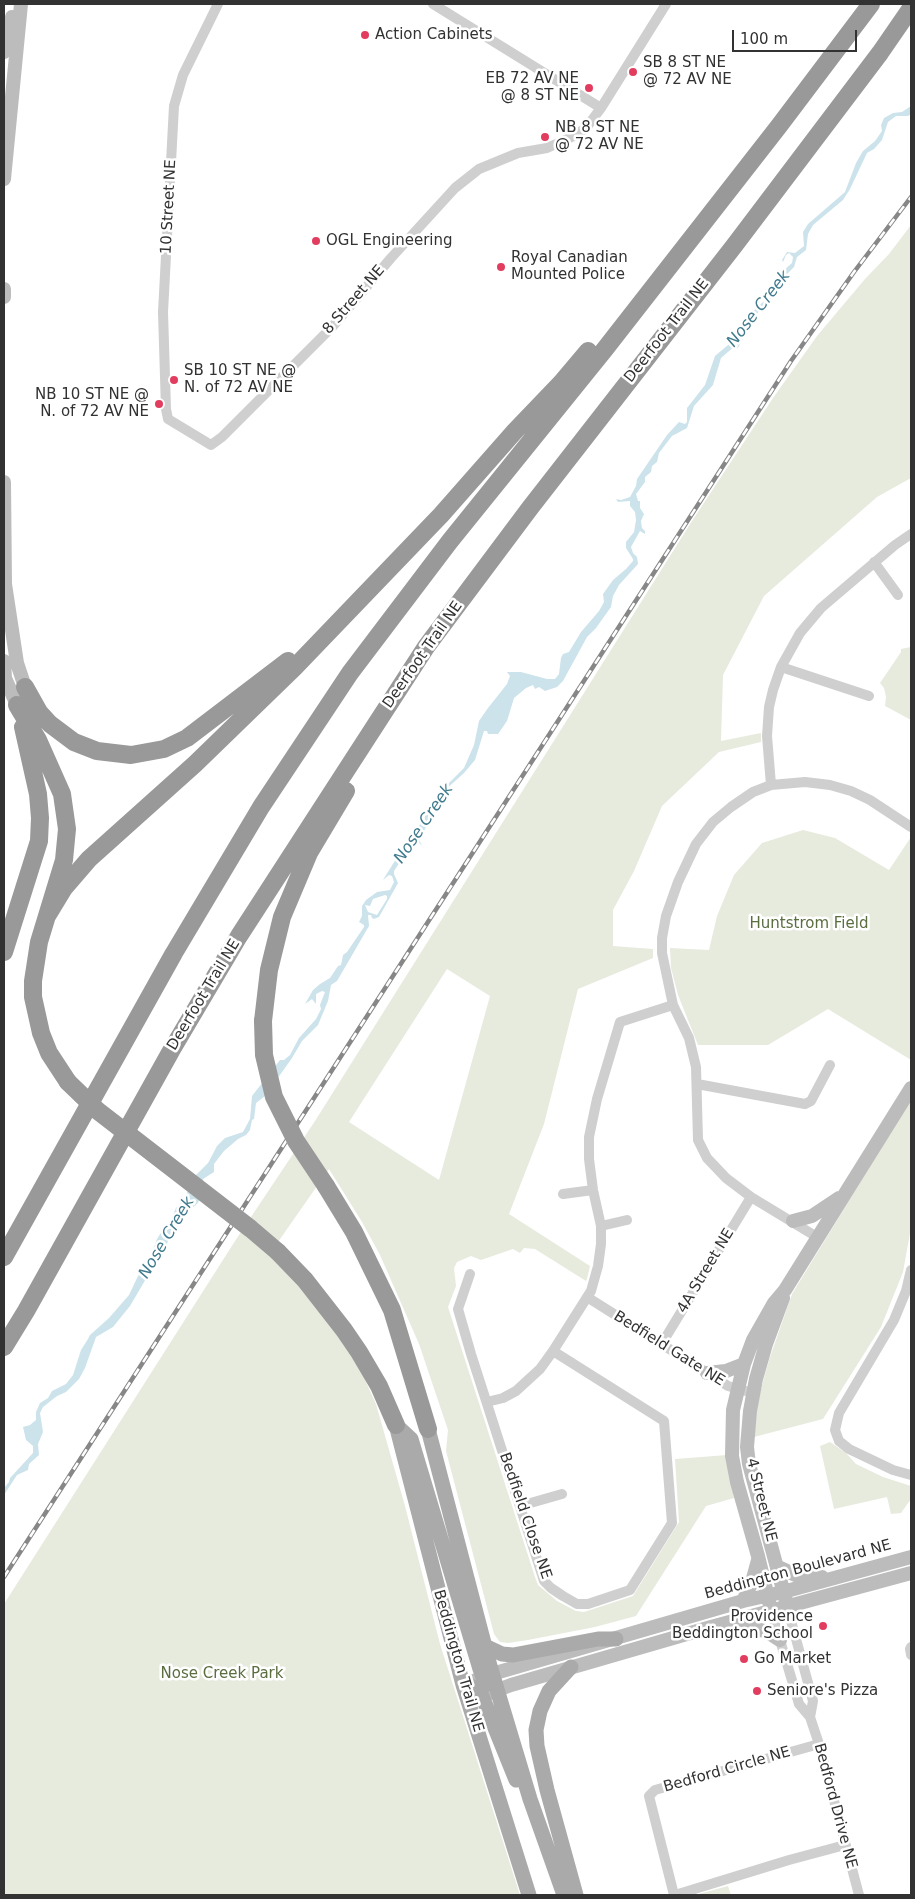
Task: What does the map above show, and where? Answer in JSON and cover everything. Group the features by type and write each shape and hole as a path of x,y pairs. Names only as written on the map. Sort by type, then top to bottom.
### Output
{"highway":[{"path":"4,1257 174,953 261,807 350,673 450,541 779,126 871,4"},
{"name":"Deerfoot Trail NE","path":"4,1347 55,1260 171,1051 239,936 426,647 530,508 734,246 880,53 911,8"},
{"path":"880,53 911,18"},
{"path":"47,916 64,888 89,859 222,738 357,603 441,515 626,309 653,287"},
{"path":"428,1429 392,1310 354,1232 296,1141 274,1097 264,1055 263,1020 269,970 276,939 290,895 309,853 343,795 437,652 513,542 530,508"},
{"path":"25,687 45,718 74,742 108,753 131,755 152,752 176,744 193,734 297,653 357,603"},
{"path":"17,705 38,740 62,794 67,829 64,860 39,942 32,981 38,1025 49,1053 68,1082 98,1111 251,1229 278,1252 305,1280 359,1352 379,1386 396,1424"},
{"path":"4,952 39,841 40,818 29,750 17,705"}],"main road":[{"path":"4,52 16,4"},
{"path":"4,179 5,150 21,4"},
{"path":"4,289 4,297"},
{"path":"4,482 5,589 17,663 25,687"},
{"path":"4,661 5,678 17,705"},
{"name":"4 Street NE","path":"771,1610 737,1482 732,1456 733,1410 737,1390 744,1364 760,1325 785,1290 911,1088"},
{"path":"793,1221 812,1216 846,1193"},
{"name":"4 Street NE","path":"785,1290 782,1306 766,1344 753,1393 747,1447 748,1464 778,1567 785,1599"},
{"path":"707,1373 726,1371 744,1364"},
{"path":"396,1424 410,1439 488,1676 497,1691"},
{"name":"Beddington Trail NE","path":"396,1424 529,1895"},
{"name":"Beddington Trail NE","path":"428,1429 485,1646 488,1676"},
{"path":"742,1601 752,1582 758,1556"},
{"name":"Beddington Boulevard NE","path":"471,1693 497,1691 571,1667 771,1610 785,1599 835,1577 911,1557"},
{"path":"778,1567 798,1576 835,1577"},
{"name":"Beddington Boulevard NE","path":"471,1693 488,1676 742,1601 768,1596 785,1599 911,1574"},
{"path":"721,1624 766,1631 780,1640"},
{"path":"485,1646 502,1654 513,1654 598,1639 616,1639"},
{"path":"571,1667 550,1691 540,1711 536,1730 537,1746 547,1790 576,1895"},
{"name":"Beddington Trail NE","path":"497,1691 530,1799 564,1895"},
{"path":"471,1693 519,1787 530,1799"}],"street":[{"name":"10 Street NE","path":"211,445 168,419 166,409 163,312 174,106 183,75 218,4"},
{"path":"433,4 601,108"},
{"name":"8 Street NE","path":"211,445 222,437 333,326 391,258 456,188 479,169 518,153 547,148 574,136 586,128 601,108 666,4"},
{"path":"771,784 767,736 769,708 781,666 800,633 821,608 874,562 911,534"},
{"path":"874,562 898,595"},
{"path":"781,666 869,696"},
{"path":"817,1236 751,1197 726,1178 707,1158 698,1140 696,1067 689,1038 673,1005 662,953 662,938 666,916 678,882 696,844 713,822 752,792 771,784 805,782 830,785 851,791 870,800 911,827"},
{"path":"487,1402 503,1398 527,1383 553,1351 591,1291 602,1244 601,1226 592,1190 589,1159 589,1138 597,1099 620,1022 673,1005"},
{"path":"697,1084 805,1104 811,1101 830,1065"},
{"path":"563,1194 592,1190"},
{"name":"4A Street NE","path":"661,1345 751,1197"},
{"path":"601,1226 627,1220"},
{"path":"911,1270 906,1290 894,1320 839,1413 835,1430 839,1441 849,1449 893,1470 911,1475"},
{"name":"Bedfield Close NE","path":"470,1274 458,1309 544,1581 557,1593 582,1605 630,1590 672,1523 664,1421 553,1351"},
{"name":"Bedfield Gate NE","path":"587,1298 728,1386 753,1393"},
{"path":"520,1506 562,1494"},
{"name":"Bedford Drive NE","path":"785,1599 813,1701 810,1717"},
{"name":"Bedford Drive NE","path":"771,1610 799,1704 810,1717 819,1744 859,1895"},
{"path":"911,1646 911,1655"},
{"name":"Bedford Circle NE","path":"675,1895 650,1796 655,1790 819,1744"},
{"path":"675,1895 845,1845"}],"green space":[{"name":"Nose Creek Park","path":"911,225 911,478 877,497 764,596 723,675 721,741 761,733 761,742 719,752 662,806 634,871 613,910 613,946 653,949 653,958 578,989 544,1124 509,1214 590,1266 587,1279 586,1281 535,1249 524,1248 520,1253 513,1249 481,1260 471,1256 457,1262 454,1268 456,1286 448,1307 535,1577 538,1585 557,1601 576,1611 584,1612 633,1596 679,1522 675,1459 727,1455 734,1498 706,1506 636,1616 595,1627 528,1640 508,1643 500,1642 494,1634 446,1451 448,1430 419,1344 380,1255 329,1169 271,1252 293,1275 357,1362 376,1404 405,1506 440,1644 520,1895 4,1895 4,1604 235,1241 315,1121 692,521 773,398 817,336 865,279 889,254","holes":["447,969 490,996 439,1180 349,1122"]},
{"path":"911,647 911,720 885,706 886,697 884,688 880,683 901,652 901,649"},
{"name":"Huntstrom Field","path":"803,830 835,838 889,870 911,837 911,1060 828,1009 768,1045 698,1045 678,995 671,968 670,948 709,950 717,916 734,875 762,843"},
{"path":"911,1099 911,1228 903,1272 881,1327 823,1419 754,1437 758,1400 769,1360 792,1294"},
{"path":"830,1442 846,1453 856,1464 883,1477 911,1486 911,1499 901,1513 891,1514 887,1497 834,1509 820,1446"},
{"path":"728,1886 731,1895 695,1895"}],"water":[{"name":"Nose Creek","path":"911,106 911,114 908,116 896,116 888,122 882,140 874,149 867,153 843,200 813,225 808,234 806,250 797,257 794,267 787,274 781,289 774,294 767,307 762,307 738,348 736,348 738,345 736,345 721,358 713,385 694,406 687,428 672,436 659,453 657,462 652,466 651,472 645,477 645,482 636,494 644,514 641,521 642,528 645,531 645,534 640,531 631,547 637,557 638,564 619,585 613,596 611,607 587,637 563,681 557,687 545,691 539,687 535,689 533,685 526,688 514,698 507,721 498,734 488,734 487,731 484,731 475,760 444,791 432,818 427,821 428,823 424,831 418,837 422,846 416,839 411,843 394,871 398,883 379,917 374,919 371,915 368,915 369,926 337,981 331,985 328,1001 318,1025 302,1041 265,1096 256,1103 254,1119 252,1120 250,1130 224,1151 214,1164 214,1172 203,1179 202,1194 199,1201 179,1218 177,1231 170,1238 130,1306 113,1327 96,1337 79,1379 66,1392 57,1396 43,1407 40,1413 43,1432 38,1444 39,1455 29,1464 28,1470 17,1475 4,1495 4,1488 10,1478 33,1453 33,1446 26,1440 23,1427 30,1425 36,1420 36,1412 40,1403 48,1398 52,1391 66,1384 73,1375 81,1350 90,1335 109,1318 129,1295 150,1257 157,1239 168,1226 176,1208 184,1199 195,1176 208,1163 217,1146 225,1138 243,1132 250,1119 252,1096 280,1060 284,1060 290,1055 299,1038 316,1019 321,1009 320,1005 325,992 322,991 316,994 316,1004 312,999 305,1004 313,990 330,978 338,966 341,965 343,955 364,927 359,922 362,916 362,906 366,900 377,892 390,890 394,882 392,876 389,875 383,880 399,854 421,823 424,822 426,811 431,802 464,768 474,745 479,721 507,684 510,676 507,672 521,672 547,679 555,679 559,674 563,654 569,652 581,632 599,611 604,602 603,594 613,580 633,561 626,548 626,542 634,532 635,512 630,506 630,501 618,502 616,499 621,500 630,497 636,486 637,479 667,435 679,422 685,424 687,422 687,408 705,385 715,356 741,334 738,329 742,327 747,317 764,301 764,297 772,290 782,272 792,263 793,257 789,253 783,262 782,260 787,252 795,253 804,246 803,232 808,224 845,192 856,163 863,151 875,141 882,131 881,125 884,118 893,113 902,112","holes":["387,896 377,915 368,912 365,905 370,906 373,899"]}],"railway":[{"path":"4,1577 791,361 854,272 911,197"}],"place":[{"name":"Action Cabinets","path":"365,35"},
{"name":"SB 8 ST NE @ 72 AV NE","path":"633,72"},
{"name":"EB 72 AV NE @ 8 ST NE","path":"589,88"},
{"name":"NB 8 ST NE @ 72 AV NE","path":"545,137"},
{"name":"OGL Engineering","path":"316,241"},
{"name":"Royal Canadian Mounted Police","path":"501,267"},
{"name":"SB 10 ST NE @ N. of 72 AV NE","path":"174,380"},
{"name":"NB 10 ST NE @ N. of 72 AV NE","path":"159,404"},
{"name":"Providence Beddington School","path":"823,1626"},
{"name":"Go Market","path":"744,1659"},
{"name":"Seniore's Pizza","path":"757,1691"}]}
